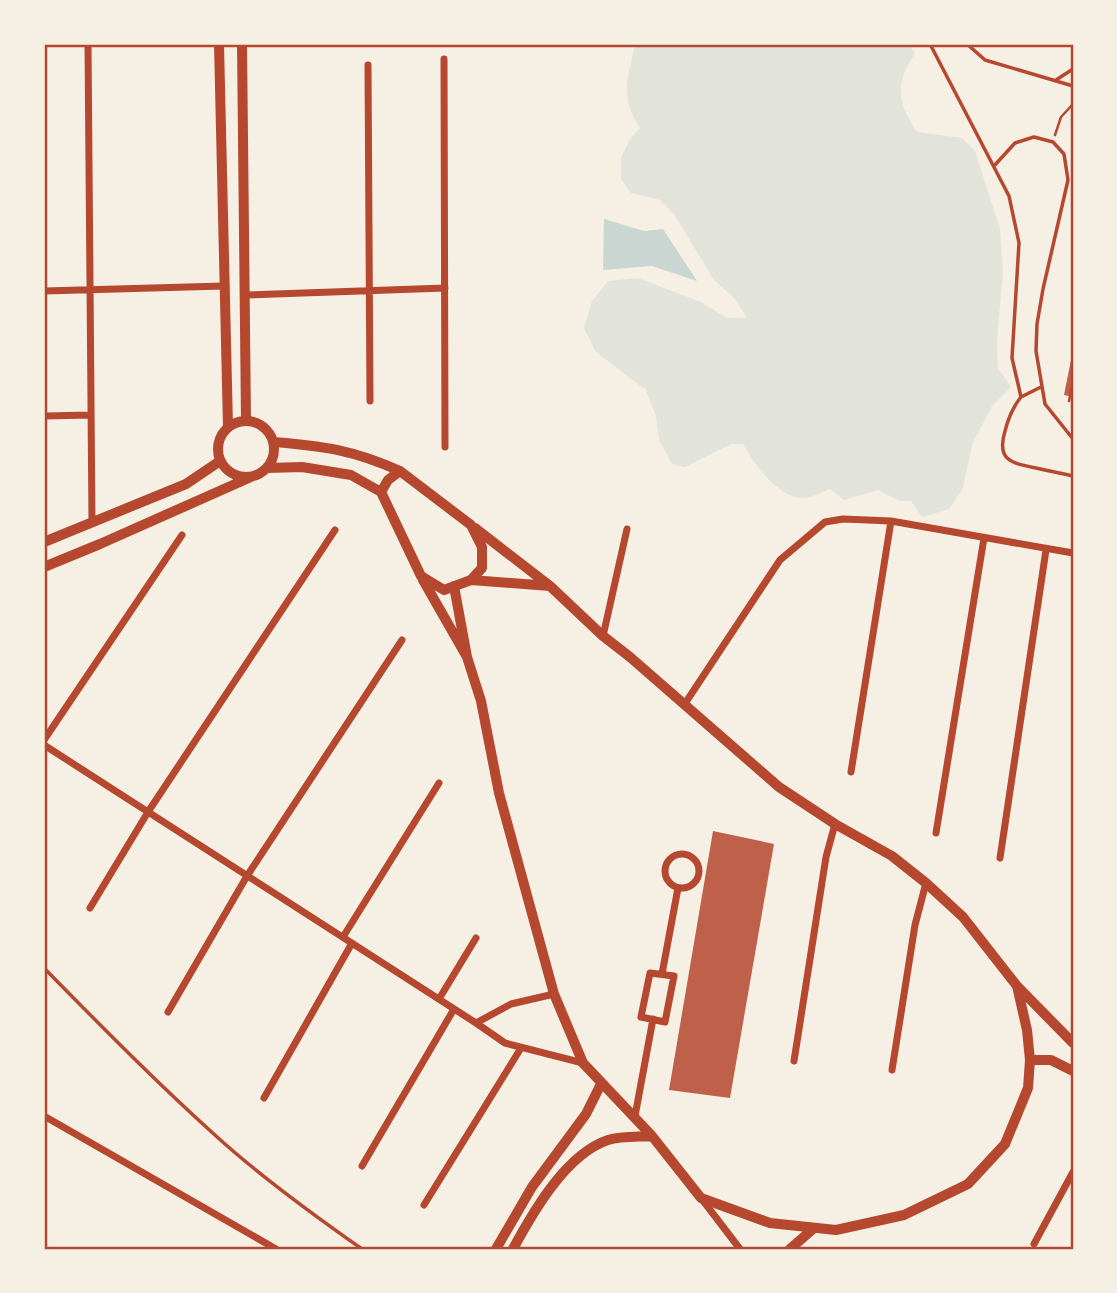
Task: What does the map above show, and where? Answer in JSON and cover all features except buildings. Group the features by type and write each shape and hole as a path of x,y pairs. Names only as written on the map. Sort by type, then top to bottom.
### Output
{"street":[{"path":"88,44 92,523"},
{"path":"219,44 228,427 218,443 220,461 233,475 251,477"},
{"path":"242,44 246,421"},
{"path":"444,59 445,447"},
{"path":"368,65 370,401"},
{"path":"44,291 224,286"},
{"path":"246,295 444,288"},
{"path":"44,416 91,415"},
{"path":"228,427 246,421 263,426 273,442 274,451 267,468"},
{"path":"273,442 325,446 365,455 400,471 550,586 603,636 779,787 835,824 892,856 926,883 963,917 1017,986 1073,1043"},
{"path":"44,542 186,484 220,461"},
{"path":"44,567 267,468 302,467 351,475 381,492 421,576 467,657"},
{"path":"381,492 387,480 400,471"},
{"path":"684,705 780,560 825,522 843,519 891,521 1073,554"},
{"path":"851,772 891,521"},
{"path":"471,526 482,547 482,568 471,580"},
{"path":"603,636 627,529"},
{"path":"90,908 148,812 335,530"},
{"path":"183,535 44,743 505,1043 583,1063"},
{"path":"936,833 984,538"},
{"path":"1000,858 1046,550"},
{"path":"421,576 443,590 471,580 550,586"},
{"path":"454,586 467,657 481,702 499,793 554,994 583,1063 652,1136 737,1248"},
{"path":"167,1012 247,876 402,640"},
{"path":"343,937 439,783"},
{"path":"794,1060 826,857 835,824"},
{"path":"688,855 697,862 698,879 689,887 678,888 669,881 666,866 672,857 688,855"},
{"path":"891,1070 915,925 926,883"},
{"path":"662,974 678,888"},
{"path":"439,999 475,938"},
{"path":"264,1098 352,943"},
{"path":"650,972 674,976 664,1022 653,1019 641,1017 650,972"},
{"path":"701,1198 769,1223 836,1230 904,1214 968,1184 1005,1144 1028,1088 1030,1060 1027,1030 1017,986"},
{"path":"476,1023 511,1004 554,994"},
{"path":"362,1166 454,1009"},
{"path":"635,1116 653,1019"},
{"path":"425,1205 522,1048"},
{"path":"1030,1060 1051,1060 1073,1071"},
{"path":"496,1249 532,1187 586,1114 601,1084"},
{"path":"44,1116 276,1249"},
{"path":"513,1249 530,1217 584,1152 610,1139 652,1136"},
{"path":"1034,1244 1073,1172"},
{"path":"790,1249 814,1228"}],"lane":[{"path":"930,44 1009,196 1019,243 1012,358 1021,397"},
{"path":"967,44 985,60 1073,86"},
{"path":"1054,81 1073,69"},
{"path":"994,166 1015,144 1034,137 1053,142 1064,154 1068,180 1037,324 1036,351 1045,404 1073,439"},
{"path":"1041,387 1021,397 1016,404 1004,432 1004,455 1012,464 1073,476"},
{"path":"44,968 145,1071 227,1146 362,1249"}],"path":[{"path":"1053,142 1061,117 1073,104"},
{"path":"1069,401 1073,380"}],"shaded area":[{"path":"635,44 909,44 915,54 901,84 902,102 906,112 917,132 962,138 975,151 1000,229 1003,271 997,339 998,368 1011,387 992,406 972,445 963,488 949,509 922,517 911,501 900,501 878,490 844,500 830,489 806,498 794,496 768,478 743,444 731,444 685,467 672,464 659,440 656,416 646,390 596,352 584,328 592,301 608,281 638,278 701,302 727,318 747,318 734,298 714,280 674,214 660,200 631,193 621,179 621,158 630,139 640,128 633,117 627,97"},
{"path":"604,219 644,231 663,229 697,281 652,266 603,270"}]}
